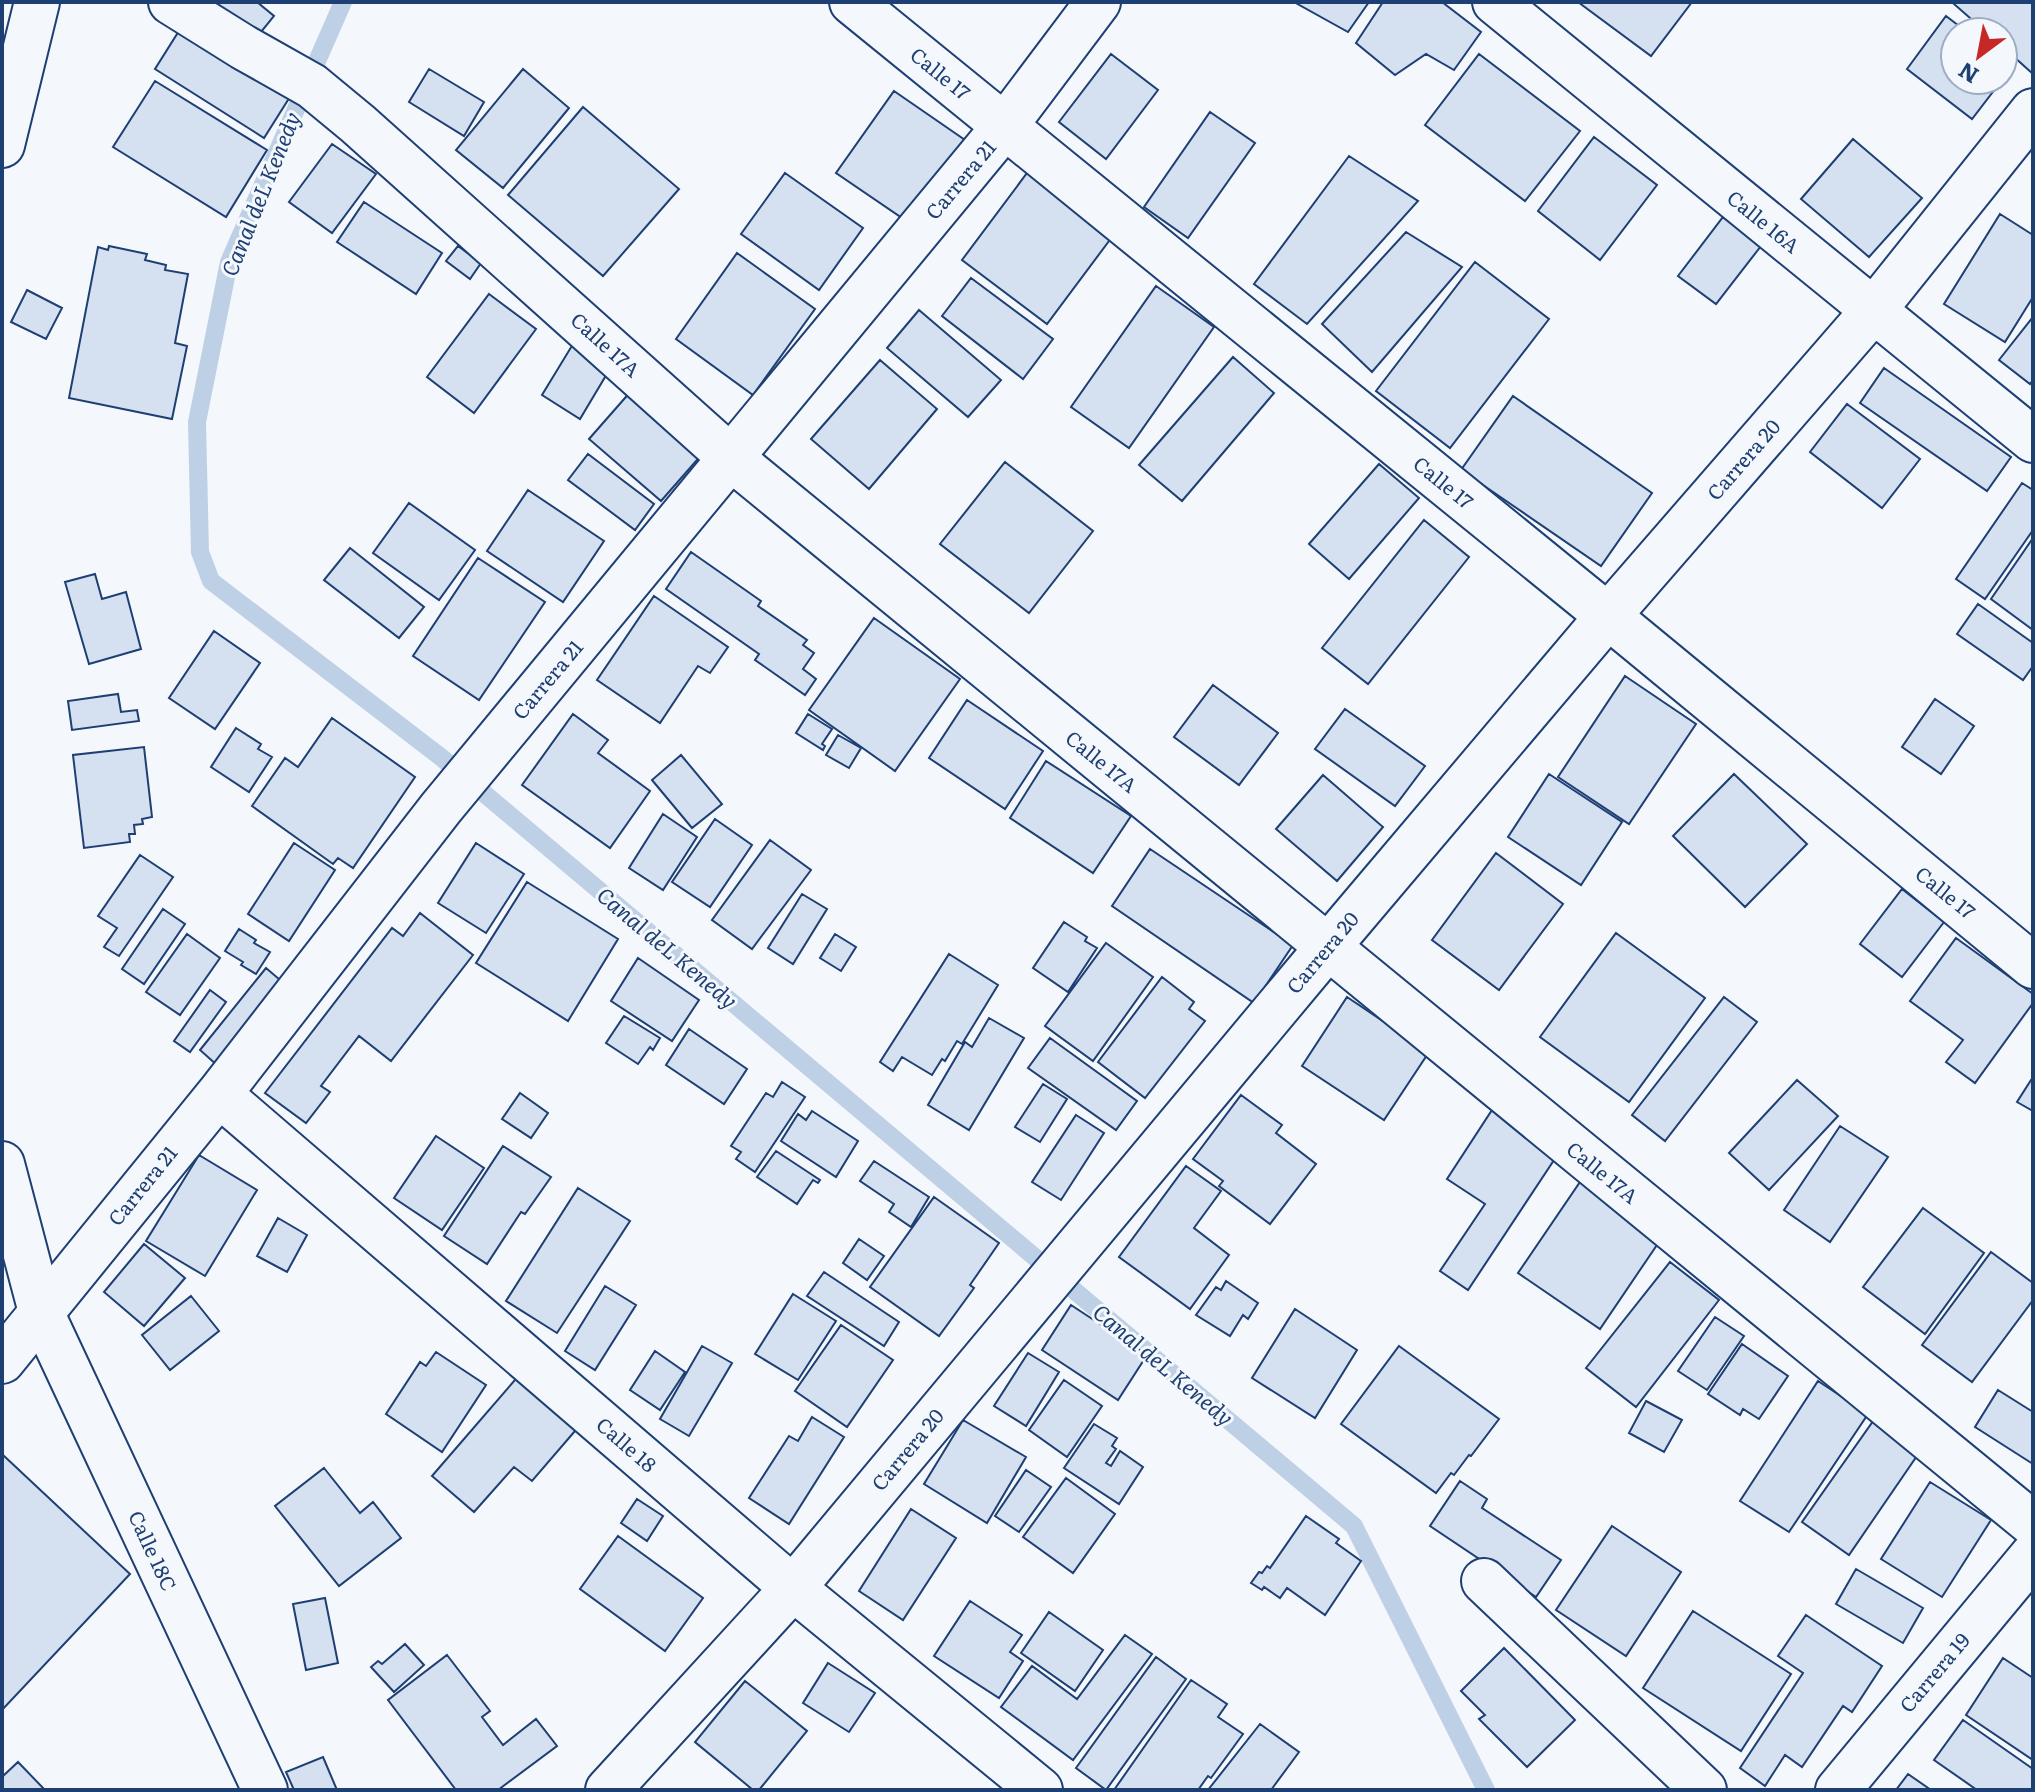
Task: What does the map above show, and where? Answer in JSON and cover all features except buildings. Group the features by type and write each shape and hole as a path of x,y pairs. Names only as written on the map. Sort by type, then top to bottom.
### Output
{"street":[{"path":"2,145 37,2"},
{"name":"Calle 17A","path":"171,2 312,86 731,458 2033,1524"},
{"name":"Calle 17","path":"852,2 2033,966"},
{"name":"Carrera 21","path":"2,1361 219,1094 441,808 1004,127 1098,2"},
{"name":"Calle 16A","path":"1495,2 2033,440"},
{"name":"Carrera 20","path":"608,1790 793,1588 1327,948 1608,616 1873,311 2033,111"},
{"name":"Calle 18","path":"219,1094 793,1588 1040,1790"},
{"name":"Calle 18C","path":"2,1164 41,1312 265,1790"},
{"name":"Carrera 19","path":"1838,1790 2033,1555"},
{"path":"1484,1581 1704,1790"}],"waterway":[{"name":"Canal deL Kenedy","path":"343,2 229,262 197,422 200,552 211,581 442,758 1354,1526 1486,1790"}]}
